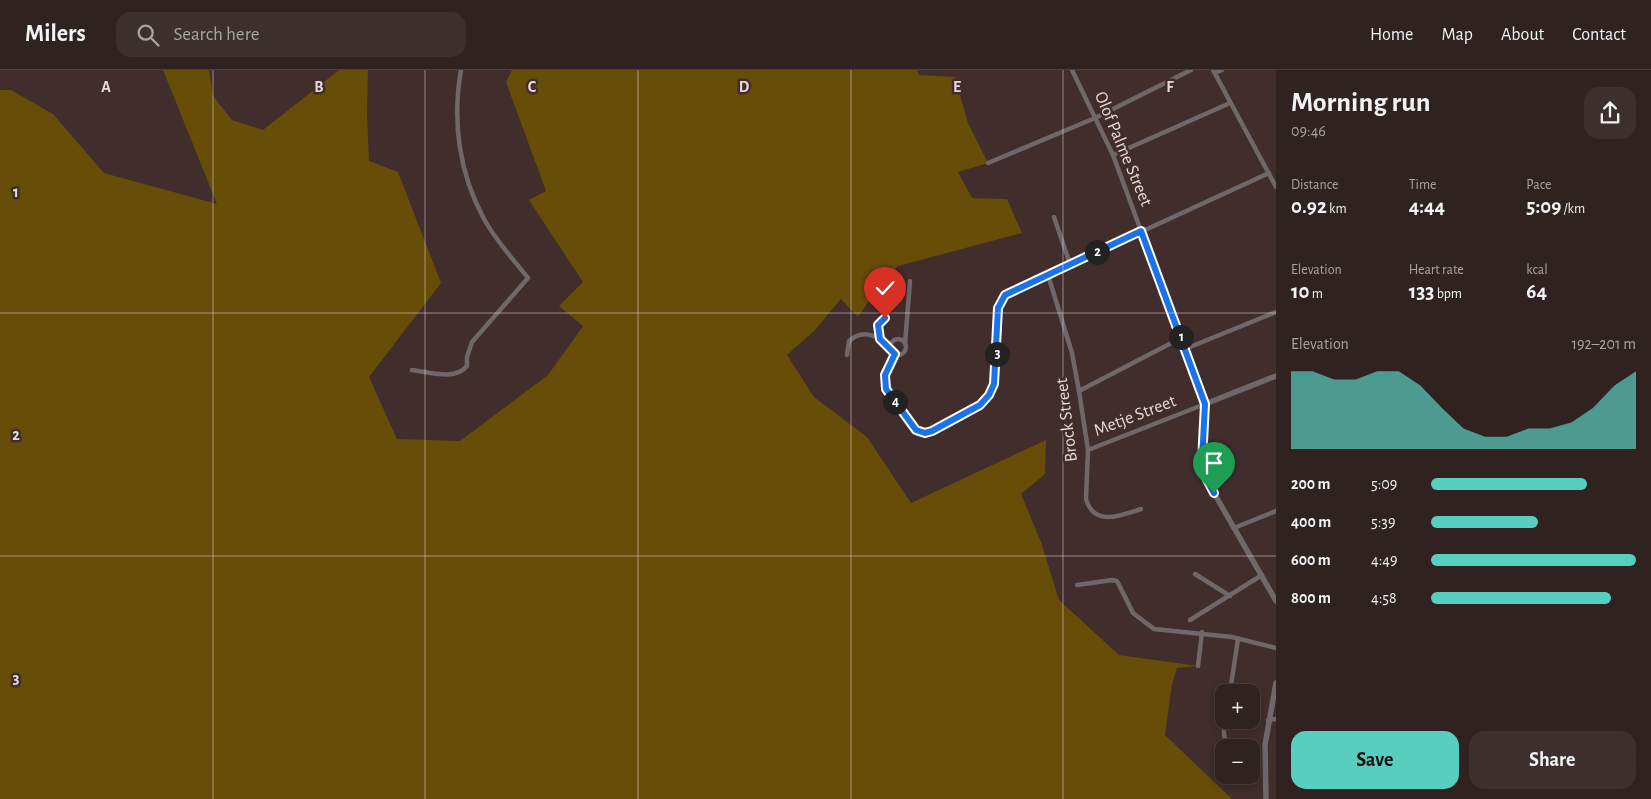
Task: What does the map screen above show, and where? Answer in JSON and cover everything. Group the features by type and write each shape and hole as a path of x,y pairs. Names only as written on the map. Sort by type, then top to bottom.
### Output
{"street":[{"path":"412,370 452,374 463,372 467,366 467,357 472,342 528,278 484,219 465,171 458,141 456,110 461,70"},
{"name":"Olof Palme Street","path":"1072,70 1114,155 1205,404 1203,468 1214,493 1276,601"},
{"path":"988,162 1095,118 1191,70"},
{"path":"1222,70 1214,72 1276,187"},
{"path":"1114,155 1230,103"},
{"path":"910,280 904,351 895,354 885,375 886,389 916,430 925,433 980,405 989,395 994,384 1001,300 1012,291 1269,174"},
{"path":"1054,217 1070,264"},
{"name":"Brock Street","path":"1048,275 1072,354 1079,391 1088,450 1086,499 1092,512 1101,517 1112,518 1141,509"},
{"path":"1186,349 1276,312"},
{"path":"880,339 877,327 885,318"},
{"path":"847,355 849,341 857,336 871,334 890,347 895,354"},
{"path":"1079,391 1181,338"},
{"path":"890,347 892,342 897,339 902,340 905,344"},
{"name":"Metje Street","path":"1088,450 1276,376"},
{"path":"1234,528 1276,511"},
{"path":"1195,574 1230,596"},
{"path":"1190,620 1262,574"},
{"path":"1077,585 1117,581 1129,607 1138,618 1148,626 1160,630 1202,632 1276,648"},
{"path":"1198,666 1202,632"},
{"path":"1231,684 1238,639"},
{"path":"1266,799 1264,762 1268,720 1276,682"},
{"path":"1268,720 1276,719"}],"shaded area":[{"path":"163,70 209,70 213,96 232,120 263,130 339,70 368,70 369,161 398,172 441,283 369,377 397,439 460,441 548,375 583,326 559,306 583,282 529,200 546,191 506,82 512,70 917,70 919,75 955,77 968,123 988,163 958,172 972,198 1007,199 1022,233 898,266 876,290 858,317 841,299 814,331 787,355 814,397 867,437 911,503 1046,440 1045,474 1021,494 1041,542 1059,600 1119,655 1198,666 1177,668 1172,684 1165,735 1232,799 0,799 0,90 11,90 53,114 104,173 217,204"}],"route":[{"path":"885,318 877,327 878,335 895,354 885,375 886,389 916,430 925,433 932,431 980,405 993,390 998,308 1005,295 1141,231 1205,404 1202,461 1205,476 1214,493"}]}
